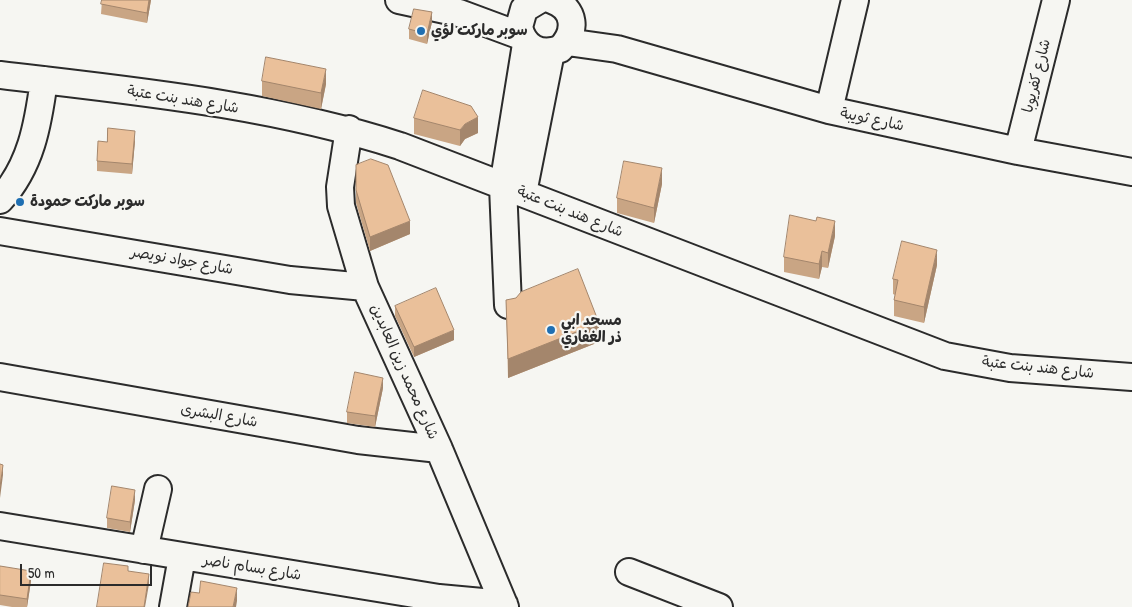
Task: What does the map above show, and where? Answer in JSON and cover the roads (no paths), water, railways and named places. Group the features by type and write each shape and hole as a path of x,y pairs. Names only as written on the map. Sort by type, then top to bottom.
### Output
{"street":[{"path":"399,0 459,13 523,40"},
{"path":"828,110 855,0"},
{"name":"شارع كفريوبا","path":"1018,151 1056,0"},
{"path":"459,13 532,5"},
{"path":"508,305 513,190 523,40 519,27 532,5"},
{"path":"513,190 559,47 572,25 561,8"},
{"name":"شارع ثويبة","path":"561,8 618,49"},
{"name":"شارع ثويبة","path":"523,40 533,50 559,47 618,49 828,110 1018,151 1132,172"},
{"name":"شارع هند بنت عتبة","path":"0,75 213,103 349,129 400,146 944,356 1010,368 1132,377"},
{"path":"0,200 12,187 34,143 44,80"},
{"name":"شارع محمد زين العابدين","path":"349,129 341,173 340,197 366,287 439,450 505,606"},
{"name":"شارع جواد نويصر","path":"0,231 290,280 366,287"},
{"name":"شارع البشرى","path":"0,377 358,440 439,450"},
{"path":"144,550 158,489"},
{"name":"شارع بسام ناصر","path":"0,526 439,598 505,606"},
{"path":"173,607 182,557"},
{"path":"629,572 719,607"}],"place":[{"name":"سوبر ماركت لؤي","path":"421,31"},
{"name":"سوبر ماركت حمودة","path":"20,202"},
{"name":"مسحد ابي ذر الغفاري","path":"551,330"}]}
